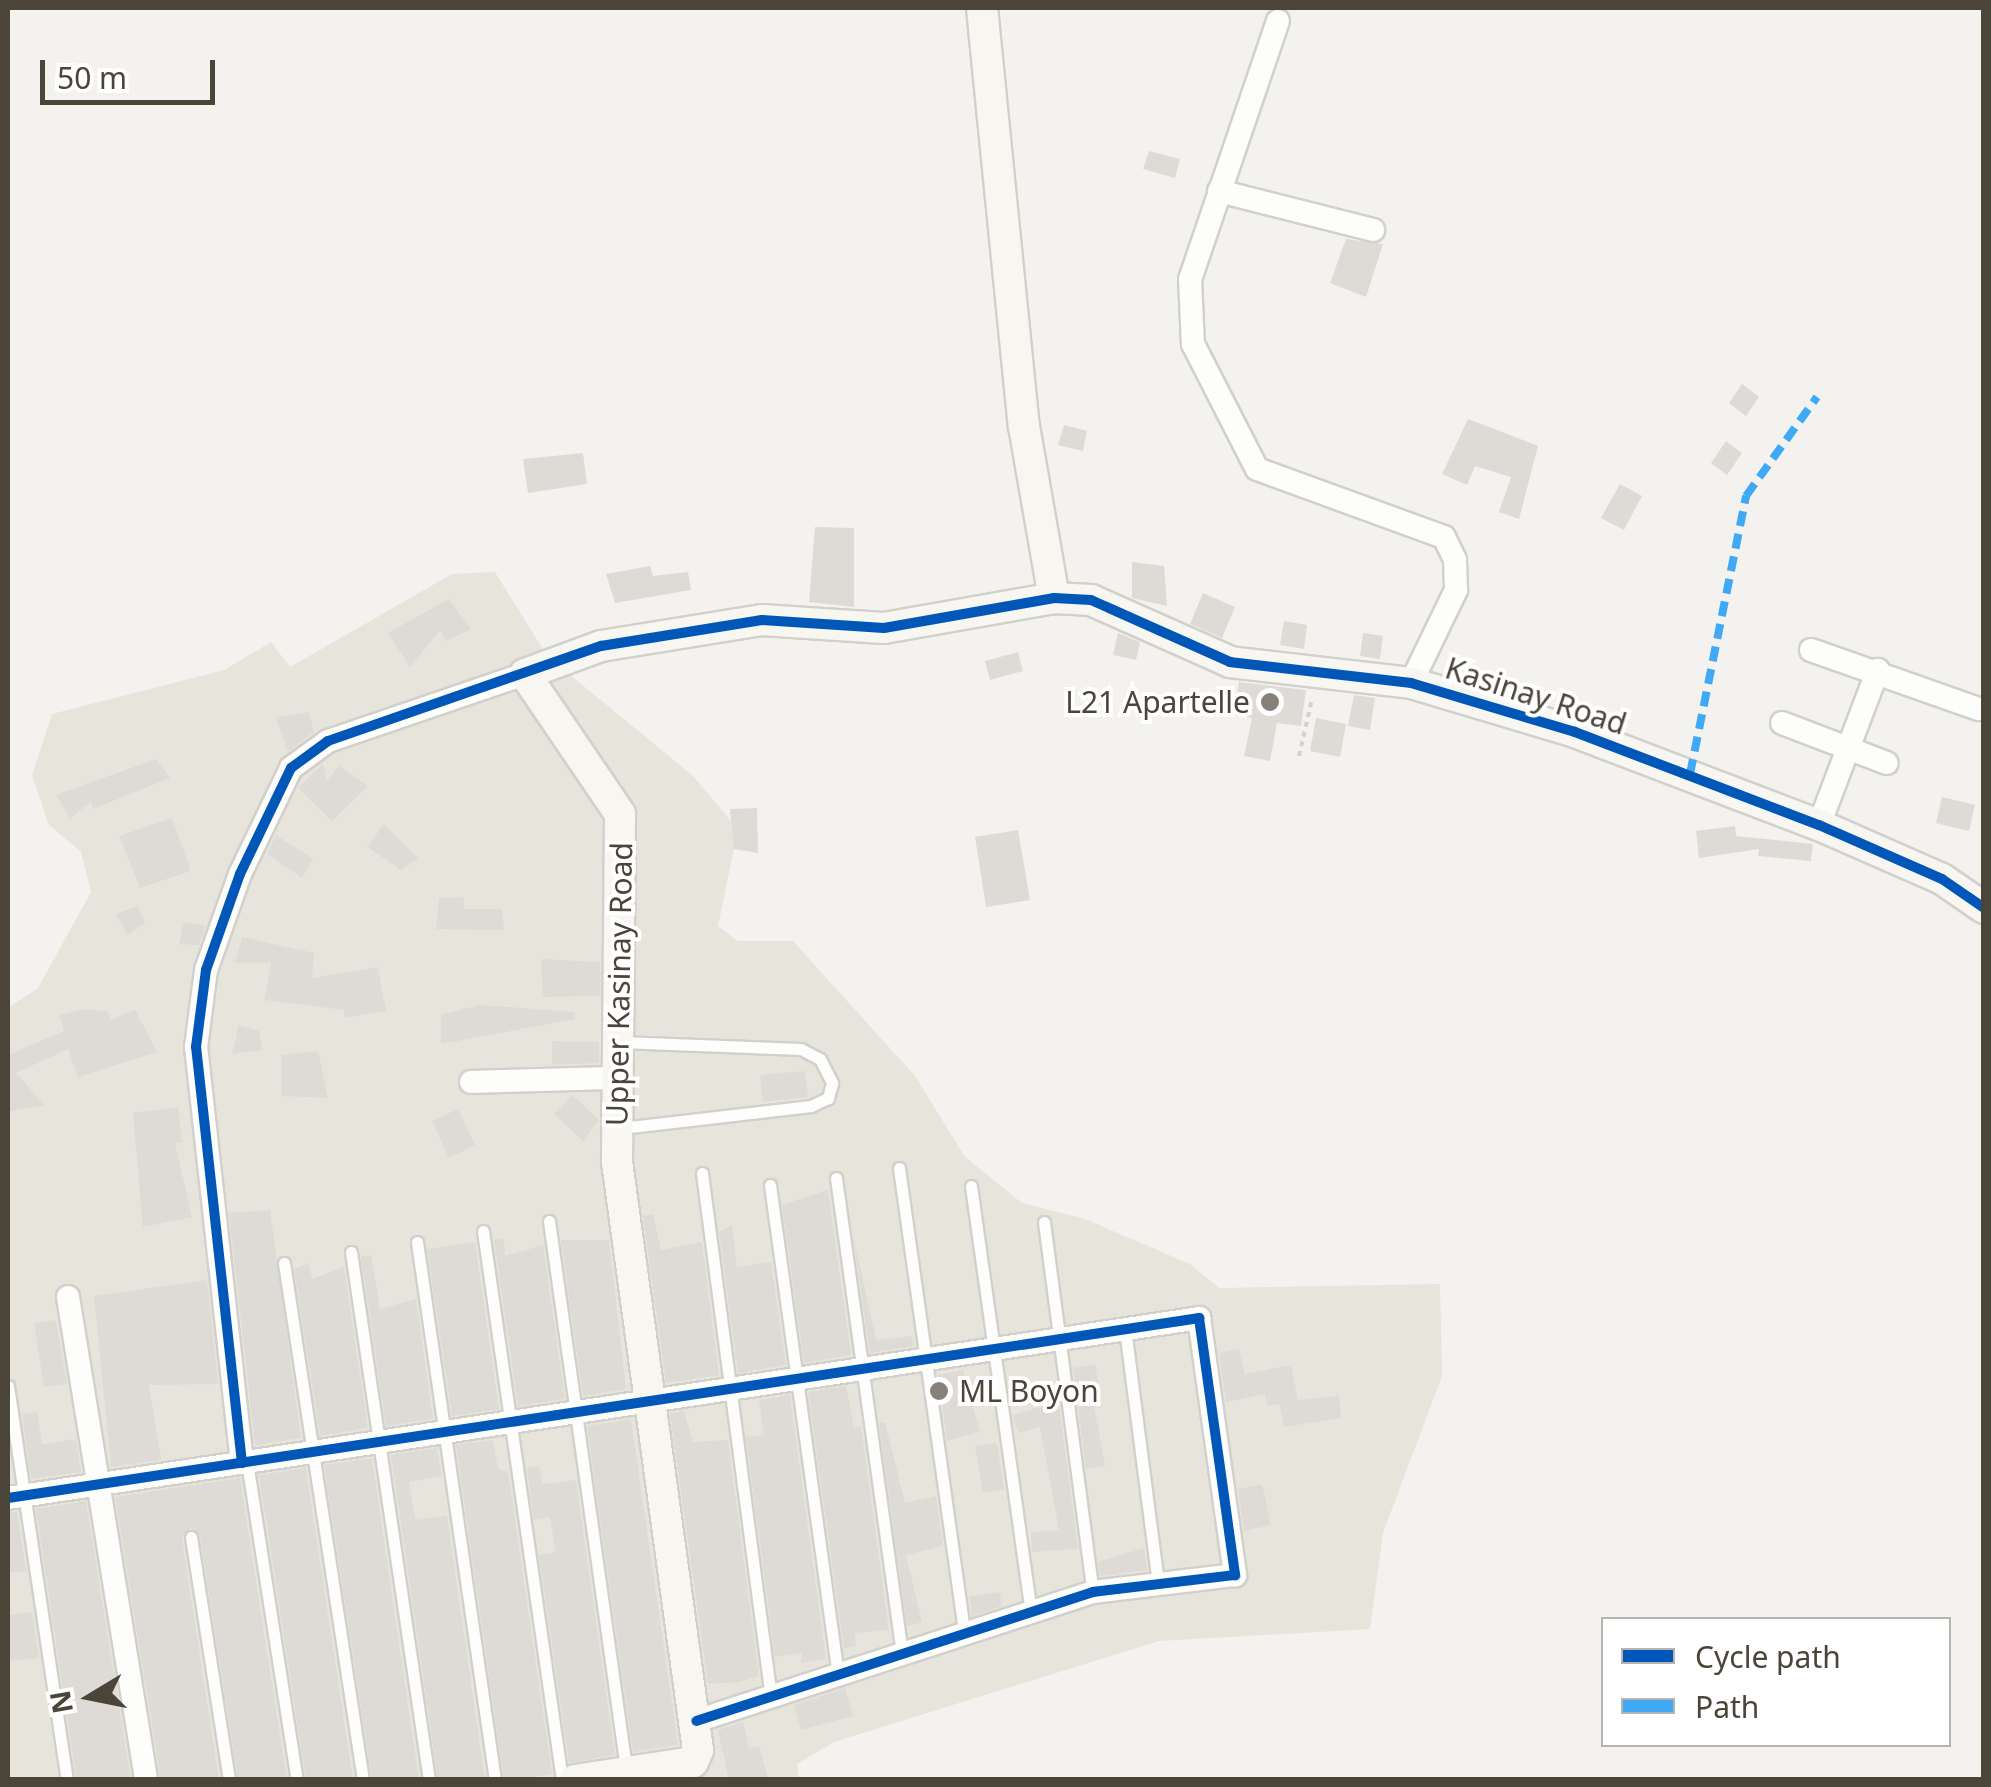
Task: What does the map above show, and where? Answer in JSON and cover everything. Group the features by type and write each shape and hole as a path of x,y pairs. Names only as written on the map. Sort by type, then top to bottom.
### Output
{"street":[{"path":"244,1463 196,1047 206,970 240,874 291,768 328,741 601,646 762,620 884,628 1054,598 1024,426 982,8"},
{"path":"1278,21 1190,279 1194,344 1257,470 1444,537 1455,560 1456,590 1411,683"},
{"path":"1219,191 1373,230"},
{"name":"Kasinay Road","path":"1054,598 1136,615 1230,662 1411,683 1575,732 1820,825 1942,879 1984,908"},
{"path":"1811,650 1878,670 1979,709"},
{"path":"1820,825 1878,670"},
{"name":"Upper Kasinay Road","path":"525,674 620,814 617,1129 623,1203 696,1721 692,1762 627,1772"},
{"path":"1782,724 1849,745 1887,764"},
{"path":"472,1082 617,1078"},
{"path":"68,1298 146,1780"},
{"path":"16,1496 1199,1318 1235,1576 1093,1592 696,1721"},
{"path":"574,1780 627,1772"}],"lane":[{"path":"617,1042 801,1048 820,1058 832,1083 828,1098 811,1106 617,1129"},
{"path":"900,1168 965,1636"},
{"path":"702,1174 771,1698"},
{"path":"836,1178 902,1656"},
{"path":"770,1185 838,1676"},
{"path":"971,1186 1031,1615"},
{"path":"550,1221 627,1772"},
{"path":"1044,1222 1093,1592"},
{"path":"483,1232 562,1780"},
{"path":"417,1242 495,1780"},
{"path":"350,1252 429,1780"},
{"path":"284,1263 362,1780"},
{"path":"1125,1330 1158,1582"},
{"path":"8,1386 16,1496 67,1780"},
{"path":"244,1463 296,1780"},
{"path":"190,1537 229,1780"}],"path":[{"path":"1299,756 1317,674"}],"shaded area":[{"path":"495,572 547,656 692,775 738,829 718,926 738,941 793,941 915,1076 965,1157 1022,1203 1085,1219 1190,1264 1219,1288 1440,1284 1442,1376 1383,1533 1370,1629 1159,1641 834,1742 797,1764 799,1779 8,1780 8,1008 38,988 91,892 81,852 49,825 32,775 52,714 224,670 271,642 290,667 452,574"}],"building":[{"path":"1149,151 1180,159 1175,178 1143,169"},
{"path":"1346,239 1383,244 1366,297 1330,283"},
{"path":"1742,384 1759,397 1746,416 1729,403"},
{"path":"1468,419 1538,446 1519,519 1499,512 1511,477 1475,466 1467,485 1442,474"},
{"path":"1064,425 1087,431 1083,451 1058,445"},
{"path":"1726,441 1742,453 1727,475 1711,463"},
{"path":"583,453 587,484 528,493 523,459"},
{"path":"1620,484 1642,496 1624,530 1601,518"},
{"path":"815,527 854,528 854,607 809,602"},
{"path":"1132,562 1164,566 1167,606 1132,598"},
{"path":"650,566 653,576 688,572 691,590 615,603 606,574"},
{"path":"1203,593 1235,607 1222,638 1190,624"},
{"path":"449,599 471,629 446,641 440,630 410,667 388,633"},
{"path":"1284,621 1307,625 1304,649 1280,645"},
{"path":"1118,633 1140,642 1136,660 1113,655"},
{"path":"1363,633 1383,636 1380,659 1360,656"},
{"path":"1018,652 1023,671 990,680 985,661"},
{"name":"L21 Apartelle","path":"1239,682 1306,690 1301,726 1277,723 1270,761 1244,756 1252,718 1234,715"},
{"path":"1354,695 1375,698 1370,730 1348,726"},
{"path":"309,712 314,732 288,752 276,717"},
{"path":"1316,718 1346,724 1340,757 1310,751"},
{"path":"156,759 170,778 93,809 91,802 70,818 56,795"},
{"path":"323,764 327,781 339,766 368,786 332,821 298,788"},
{"path":"1942,797 1975,805 1969,831 1936,823"},
{"path":"757,808 758,853 734,849 730,809"},
{"path":"172,818 191,871 140,888 119,836"},
{"path":"384,824 418,858 401,870 367,847"},
{"path":"1735,826 1736,836 1813,844 1811,861 1758,856 1759,849 1699,858 1696,831"},
{"path":"1018,830 1030,900 986,907 975,837"},
{"path":"276,835 313,859 302,878 267,854"},
{"path":"464,897 464,909 502,909 504,930 436,929 439,898"},
{"path":"138,906 145,923 128,935 115,914"},
{"path":"184,922 206,926 199,945 179,944"},
{"path":"242,937 314,953 312,978 378,967 386,1011 345,1018 344,1010 264,1000 271,962 235,963"},
{"path":"541,959 600,962 600,996 543,997"},
{"path":"480,1005 575,1012 575,1019 441,1044 441,1015"},
{"path":"85,1009 108,1011 110,1020 135,1010 157,1052 78,1077 68,1049 16,1073 44,1105 8,1112 8,1055 64,1031 59,1015"},
{"path":"239,1025 259,1031 263,1050 232,1054"},
{"path":"552,1041 599,1042 599,1063 552,1065"},
{"path":"318,1051 328,1098 282,1096 281,1055"},
{"path":"805,1071 808,1097 763,1102 760,1075"},
{"path":"572,1095 599,1120 583,1141 554,1114"},
{"path":"178,1107 182,1142 175,1143 192,1217 143,1227 133,1113"},
{"path":"458,1109 475,1145 449,1158 432,1121"},
{"path":"828,1190 851,1355 804,1363 782,1205"},
{"path":"270,1210 301,1438 255,1445 229,1213"},
{"path":"653,1214 661,1250 702,1242 719,1375 666,1383 643,1216"},
{"path":"732,1225 737,1267 771,1262 786,1365 738,1373 719,1232"},
{"path":"853,1235 876,1340 912,1336 913,1346 870,1353"},
{"path":"504,1239 505,1256 543,1245 565,1399 518,1406 494,1240"},
{"path":"561,1240 609,1240 626,1389 583,1396"},
{"path":"475,1242 499,1409 452,1416 427,1249"},
{"path":"371,1255 380,1309 416,1299 433,1419 386,1426 361,1257"},
{"path":"309,1263 312,1279 344,1267 368,1428 320,1436 294,1269"},
{"path":"207,1280 218,1384 149,1385 161,1460 111,1467 94,1296"},
{"path":"56,1320 67,1384 44,1387 34,1323"},
{"path":"1239,1349 1245,1374 1291,1365 1298,1400 1339,1396 1341,1418 1284,1427 1279,1404 1267,1406 1265,1394 1226,1402 1219,1353"},
{"path":"1095,1364 1100,1394 1092,1395 1105,1466 1086,1469 1073,1368"},
{"path":"963,1370 980,1432 947,1441 938,1375"},
{"path":"846,1386 854,1427 861,1426 889,1630 855,1633 856,1646 844,1648 808,1392"},
{"path":"1057,1389 1078,1549 1032,1552 1031,1532 1059,1530 1040,1427 1018,1433 1013,1415 1043,1406 1039,1395"},
{"path":"790,1395 826,1659 801,1663 802,1653 775,1657 746,1437 764,1435 759,1400"},
{"path":"684,1411 693,1442 728,1440 759,1676 739,1682 708,1684 670,1413"},
{"path":"37,1412 42,1444 76,1439 81,1472 31,1479 22,1414"},
{"path":"631,1419 678,1745 633,1752 587,1426"},
{"path":"885,1422 905,1503 936,1496 943,1546 906,1555 922,1622 907,1626 879,1423"},
{"path":"493,1440 498,1469 508,1471 552,1774 511,1780 504,1780 456,1445"},
{"path":"997,1443 1004,1489 983,1493 975,1446"},
{"path":"437,1448 442,1476 409,1482 416,1520 447,1516 485,1780 438,1780 391,1455"},
{"path":"372,1458 419,1780 372,1780 324,1465"},
{"path":"539,1466 542,1484 576,1480 615,1755 569,1763 539,1555 556,1552 550,1517 534,1520 527,1468"},
{"path":"306,1468 353,1780 306,1780 259,1475"},
{"path":"240,1478 287,1780 238,1780 200,1536 191,1528 182,1538 219,1780 161,1780 115,1497"},
{"path":"1262,1484 1271,1525 1244,1531 1238,1489"},
{"path":"86,1501 131,1780 76,1777 36,1509"},
{"path":"17,1512 26,1571 8,1573 8,1513"},
{"path":"1144,1548 1147,1570 1100,1576 1098,1562"},
{"path":"1000,1592 1002,1606 972,1616 969,1597"},
{"path":"32,1612 39,1658 8,1661 8,1615"},
{"path":"845,1688 853,1716 801,1730 794,1705"},
{"path":"743,1722 749,1749 759,1746 769,1780 729,1780 718,1730"}],"marked path":[{"path":"1690,774 1746,496 1817,397"}],"cycle path":[{"path":"242,1463 196,1047 206,970 240,874 291,768 328,741 601,646 762,620 884,628 1054,598 1091,600 1230,662 1411,683 1575,732 1819,825 1942,879 1984,908"},
{"path":"8,1498 1199,1318 1235,1575 1093,1592 696,1721"}],"place":[{"name":"L21 Apartelle","path":"1270,702"},
{"name":"ML Boyon","path":"939,1391"}]}
